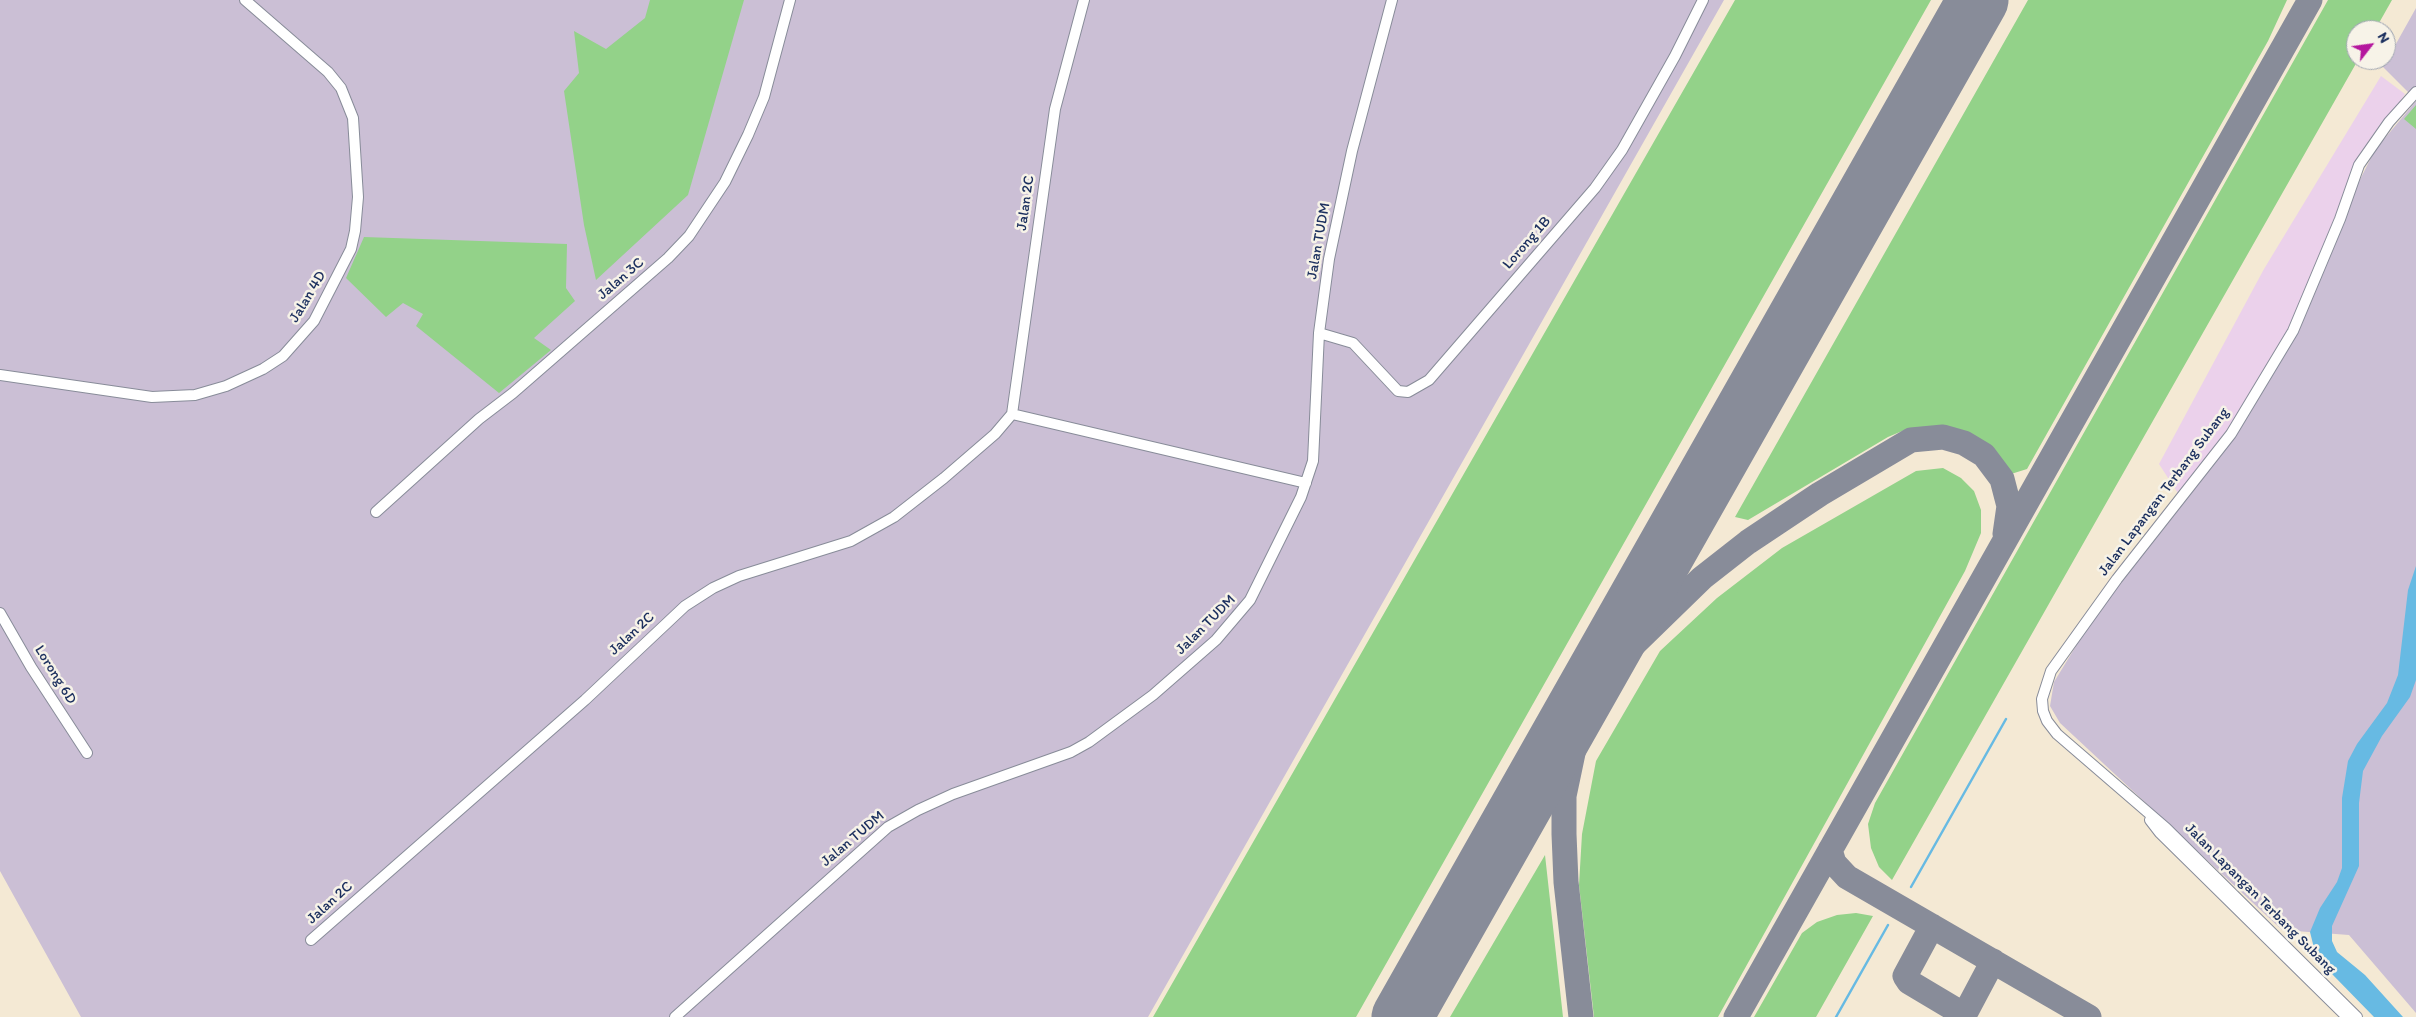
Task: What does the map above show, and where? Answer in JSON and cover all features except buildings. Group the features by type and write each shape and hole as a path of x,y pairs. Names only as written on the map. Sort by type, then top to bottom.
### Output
{"street":[{"name":"Jalan 4D","path":"0,375 152,397 195,395 226,386 263,369 283,356 314,321 351,250 355,230 358,197 353,118 341,88 328,72 245,0"},
{"name":"Jalan 3C","path":"376,512 479,418 513,393 668,258 689,236 725,182 748,135 764,97 790,0"},
{"name":"Jalan 2C","path":"311,940 585,700 685,606 714,588 739,576 850,541 880,525 944,478 995,434 1012,414 1055,109 1084,0"},
{"name":"Jalan TUDM","path":"675,1017 888,827 918,810 953,794 1071,752 1105,731 1153,695 1216,640 1250,600 1280,541 1306,483 1313,461 1319,332 1329,258 1392,0"},
{"name":"Lorong 1B","path":"1319,332 1353,343 1398,391 1408,392 1429,380 1595,188 1622,150 1675,56 1703,0"},
{"name":"Jalan Lapangan Terbang Subang","path":"2358,1017 2166,828 2057,734 2047,721 2043,711 2042,699 2051,671 2117,580 2231,434 2293,331 2340,219 2359,165 2389,122 2416,92"},
{"path":"1012,414 1306,483"},
{"name":"Lorong 6D","path":"0,613 31,667 87,753"},
{"name":"Jalan Lapangan Terbang Subang","path":"2139,806 2160,833 2347,1017"}],"shaded area":[{"path":"0,0 1724,0 1148,1017 81,1017 0,871"},
{"path":"2416,8 2416,100 2386,70 2396,70 2396,44"},
{"path":"2381,76 2405,94 2359,165 2321,265 2274,363 2181,498 2159,464 2264,269"},
{"path":"2416,101 2416,1013 2349,935 2282,930 2060,723 2050,706 2054,682 2117,579 2231,434 2264,380 2321,265 2340,219 2375,150"}],"green space":[{"path":"650,0 744,0 688,195 596,280 584,225 564,91 579,73 574,31 606,49 645,18"},
{"path":"1735,0 1931,0 1356,1017 1153,1017"},
{"path":"2028,0 2287,0 2268,41 2027,469 2011,474 1997,454 1978,439 1953,429 1907,429 1888,437 1748,520 1735,517"},
{"path":"2328,0 2392,0 2381,20 2346,20 2346,70 2352,70 1892,880 1879,867 1871,848 1868,824 1875,803"},
{"path":"2416,105 2416,129 2404,119"},
{"path":"364,237 567,244 566,288 575,301 534,338 551,350 499,393 416,326 423,314 403,303 386,317 346,278"},
{"path":"1943,468 1961,478 1974,491 1981,510 1981,533 1965,571 1718,1017 1594,1017 1579,885 1582,834 1596,761 1660,651 1717,598 1782,548 1916,471"},
{"path":"1545,855 1563,1017 1450,1017"},
{"path":"1856,913 1873,916 1816,1017 1754,1017 1802,933 1817,922 1837,915"}],"water":[{"path":"2416,566 2416,680 2410,697 2382,736 2363,771 2359,803 2359,866 2332,926 2332,941 2337,952 2365,975 2403,1017 2374,1017 2333,975 2318,956 2310,932 2320,908 2337,882 2342,868 2342,798 2348,761 2357,744 2387,703 2398,675 2408,590"}],"waterway":[{"path":"1911,887 2006,719"},
{"path":"1836,1017 1888,925"}],"taxiway":[{"path":"1736,1017 2310,0"},
{"path":"1557,743 1587,700 1628,650 1702,578 1748,542 1820,494 1911,440 1943,437 1964,443 1984,455 2002,479 2009,506 2005,534"},
{"path":"1580,720 1564,796 1564,834 1566,882 1581,1017"},
{"path":"1830,850 1834,863 1847,877 2089,1017"},
{"path":"1932,926 1905,976 1909,982 1961,1013 1967,1010 1993,961"}],"runway":[{"path":"1402,1017 1978,0"}]}
